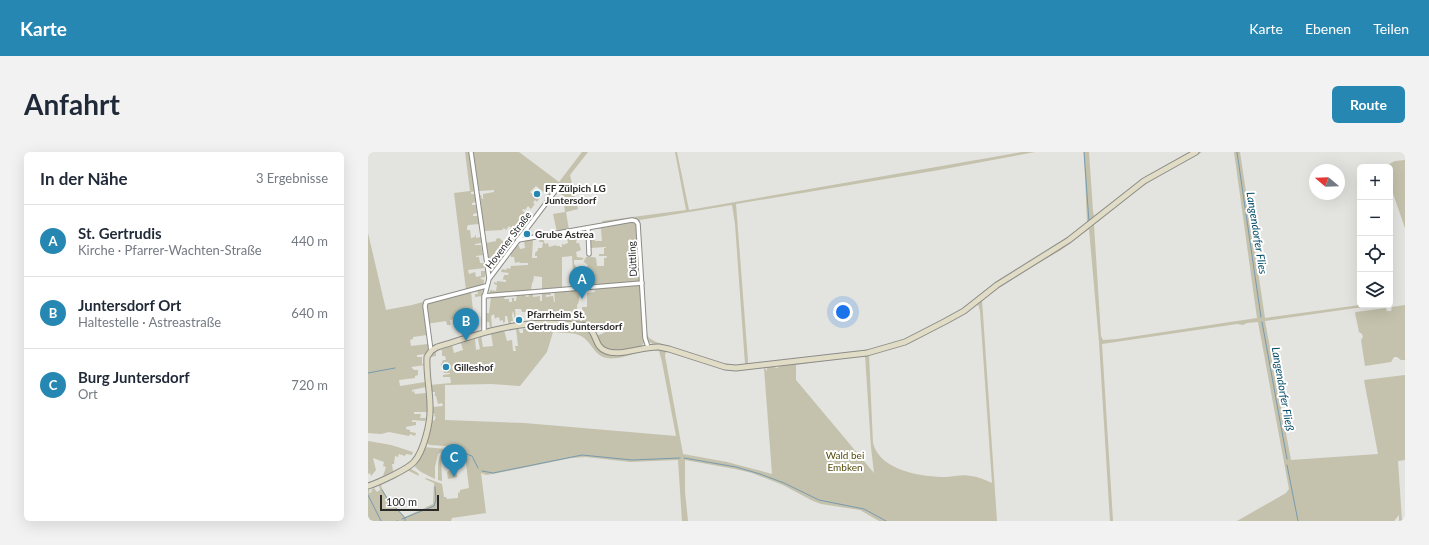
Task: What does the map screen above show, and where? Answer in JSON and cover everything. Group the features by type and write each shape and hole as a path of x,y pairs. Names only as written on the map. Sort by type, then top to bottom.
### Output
{"street":[{"path":"471,152 489,279"},
{"path":"368,486 377,483 410,465 417,458 426,435 430,416 427,359 431,351 437,347 484,332 531,323 587,326 592,330 599,346 606,351 620,352 648,347 658,347 669,349 725,367 736,368 877,351 914,338 964,311 997,285 1069,240 1144,181 1196,152"},
{"name":"Hovener Straße","path":"484,332 484,296 489,279 559,186"},
{"name":"Düttling","path":"518,240 632,220 637,221 645,338 648,347"},
{"path":"588,228 589,254"},
{"path":"484,296 642,283"},
{"path":"431,351 425,306 426,302 486,286"}],"green space":[{"path":"465,152 469,152 476,191 471,192 471,194 475,194 476,202 472,203 472,205 476,205 477,213 473,214 473,216 478,216 479,224 468,225 467,230 470,230 471,238 475,237 476,235 476,238 481,237 481,243 475,245 481,245 483,255 476,257 479,257 480,263 484,263 484,268 468,270 469,274 475,272 476,277 481,276 481,271 486,271 485,277 480,278 484,280 482,296 475,297 475,294 478,294 477,290 471,292 474,320 467,320 466,313 465,319 461,320 460,318 450,320 451,325 447,325 446,321 426,324 427,335 413,337 413,339 410,340 411,346 428,344 429,348 426,354 417,355 417,357 422,357 422,364 425,365 411,367 414,370 418,370 418,375 415,376 415,378 399,380 400,386 425,382 426,387 412,390 415,394 427,393 428,412 414,412 414,414 421,414 420,418 426,418 425,421 412,420 412,422 416,422 416,425 406,427 406,429 410,430 410,432 416,433 415,436 410,434 409,436 389,432 381,434 368,433 368,233 386,310 412,305 466,290 454,193 470,191"},
{"path":"473,152 519,152 559,182 582,152 588,152 570,175 578,209 566,212 569,230 557,232 553,214 565,212 563,197 560,188 557,185 554,189 546,183 544,186 552,192 549,196 536,186 530,192 539,199 537,202 535,200 533,203 535,204 531,209 528,206 525,210 522,210 531,219 517,238 515,237 518,233 509,226 506,230 504,228 502,230 484,231 480,195 482,199 484,199 483,194 494,192 494,190 479,191"},
{"path":"675,152 677,152 689,210 1022,152 1035,152 939,170 736,204 748,365 750,365 860,352 885,346 904,340 964,308 997,282 1055,247 1087,223 1084,152 1089,152 1094,216 1150,174 1190,152 1194,152 1152,175 1097,217 1091,219 1088,225 1077,233 999,283 968,307 940,324 916,336 904,341 865,352 737,367 723,365 649,342 646,337 639,222 637,219 634,219 600,224 603,223 602,221 686,210","holes":["732,205 735,224 744,366 734,366 712,361 656,342 649,338 647,334 640,220"]},
{"name":"Wald bei Embken","path":"1199,152 1202,152 1137,190 1094,225 1101,336 1103,340 1117,339 1257,318 1234,152 1240,152 1265,318 1357,305 1357,308 1265,321 1291,460 1378,454 1364,380 1405,375 1405,460 1398,461 1402,521 1399,521 1399,515 1394,521 1237,521 1286,493 1289,489 1258,322 1102,344 1113,521 1110,521 1099,342 1089,229 1061,250 1001,285 982,300 997,521 879,521 860,510 821,504 813,501 783,485 752,473 685,460 685,492 688,521 682,521 678,460 630,462 586,457 571,458 493,474 486,475 481,473 486,513 452,518 451,521 368,521 368,489 370,490 369,493 372,492 371,490 374,488 377,492 380,490 379,486 381,482 409,468 418,473 419,476 407,470 383,483 381,486 387,498 405,517 433,504 434,483 425,479 426,478 442,484 444,497 447,499 458,498 458,493 460,490 469,488 465,455 458,454 458,450 461,449 461,447 430,445 426,443 432,420 434,421 436,417 434,416 435,414 432,413 433,407 443,406 442,403 438,404 436,396 434,396 435,392 432,392 432,396 430,385 451,383 450,377 443,377 443,375 450,373 444,373 443,368 441,368 443,360 446,360 445,356 442,356 442,350 436,351 452,345 454,353 463,350 461,343 475,339 476,350 480,349 478,339 481,336 483,347 493,346 491,333 504,330 507,341 512,340 513,351 516,351 515,346 518,346 516,328 518,327 520,333 523,333 523,329 529,328 529,330 536,330 536,325 550,327 553,325 578,326 588,329 605,353 659,349 666,350 715,365 764,367 767,371 769,366 777,368 782,365 834,359 901,344 979,302 997,287 1089,227 1091,228 1093,224 1129,194 1164,171","holes":["978,304 980,311 992,483 968,475 937,477 914,474 893,466 884,460 877,452 873,443 869,355 912,342 957,318","553,332 571,333 581,336 599,355 607,358 620,358 653,350 659,351 676,436 524,423 445,420 445,385 491,384 520,386 547,352","666,351 732,371 764,368 772,474 727,462 683,454 665,356","865,355 871,447 874,473 796,380 796,365"]},
{"path":"1405,160 1405,228 1393,194 1393,164 1389,164 1395,161"},
{"path":"631,221 637,223 639,282 574,288 572,256 562,257 562,287 542,289 542,277 534,276 531,290 489,294 490,290 496,291 497,285 494,284 494,282 506,282 506,280 501,279 503,279 504,275 508,275 509,273 501,272 502,269 510,269 511,266 528,265 528,263 515,263 514,257 511,257 510,253 519,241 520,243 518,244 520,249 525,248 524,240 533,239 532,258 537,258 535,253 538,248 542,248 543,242 539,242 540,239 543,239 545,244 548,243 549,247 556,245 562,247 562,243 563,245 568,243 567,237 564,237 561,234 583,230 586,235 584,236 584,233 579,234 579,239 577,239 576,243 579,243 581,250 576,252 577,257 584,258 582,260 574,260 574,264 578,269 585,269 588,265 584,262 583,263 586,257 593,257 596,258 597,266 604,266 604,258 607,256 599,256 599,254 604,254 604,248 606,247 590,248 589,233 591,233 591,239 595,239 595,241 602,241 601,229 595,228"},
{"path":"499,238 510,247 508,249 504,247 507,250 492,270 490,269 486,243 496,241 496,239"},
{"path":"636,284 640,286 645,340 643,344 639,348 627,350 603,348 596,336 604,333 606,328 604,325 602,328 601,324 593,325 594,327 592,327 582,322 582,307 587,307 587,293 595,292 594,288"},
{"path":"581,290 577,305 578,319 580,321 539,321 538,318 537,321 536,318 534,318 534,312 522,312 521,309 515,309 516,323 513,311 513,321 511,321 511,324 509,325 507,316 505,316 505,322 503,323 503,320 500,321 499,317 495,319 494,314 491,316 492,327 490,327 489,322 486,322 486,313 489,313 491,297 508,295 504,299 509,299 509,302 512,302 512,298 516,301 517,294 521,294 520,297 522,294 526,294 525,296 528,297 530,293 533,293 533,297 540,296 540,301 542,301 542,292 550,292 551,295 546,295 546,297 553,296 555,302 554,291"},
{"path":"1405,305 1405,360 1394,357 1391,362 1365,366 1361,340 1363,337 1359,332 1355,313 1386,308 1387,311 1391,311 1393,307"},
{"path":"436,351 436,356 430,357 432,354"},
{"path":"368,441 391,445 413,452 412,455 406,454 405,456 399,454 398,457 395,456 394,464 392,464 393,471 383,476 386,467 383,466 384,462 373,458 376,470 371,476 370,473 368,474"},
{"path":"424,447 446,449 446,454 441,454 442,481 438,480 438,463 441,452 438,454 435,467 435,479 421,472 415,467"},
{"path":"454,466 456,468 457,477 448,479 447,472 449,471 449,468 447,467"}],"waterway":[{"path":"1084,152 1089,222"},
{"name":"Langendorfer Flies","path":"1237,152 1261,317"},
{"name":"Langendorfer Fließ","path":"1262,322 1287,459"},
{"path":"368,373 395,368"},
{"path":"464,453 472,456 478,468"},
{"path":"482,471 493,473 582,455 632,460 680,458"},
{"path":"684,458 736,467 760,474 784,483 819,500 864,509 886,521"},
{"name":"Langendorfer Fließ","path":"1287,465 1298,521"},
{"path":"402,519 434,506 436,500 435,487"},
{"path":"382,490 387,498 405,518 405,521"},
{"path":"368,495 381,521"}],"place":[{"name":"FF Zülpich LG Juntersdorf","path":"537,194"},
{"name":"Grube Astrea","path":"527,234"},
{"name":"St. Gertrudis","path":"582,299"},
{"name":"Pfarrheim St. Gertrudis Juntersdorf","path":"519,320"},
{"name":"Juntersdorf Ort","path":"466,341"},
{"name":"Gilleshof","path":"446,367"},
{"name":"Burg Juntersdorf","path":"454,477"}]}
